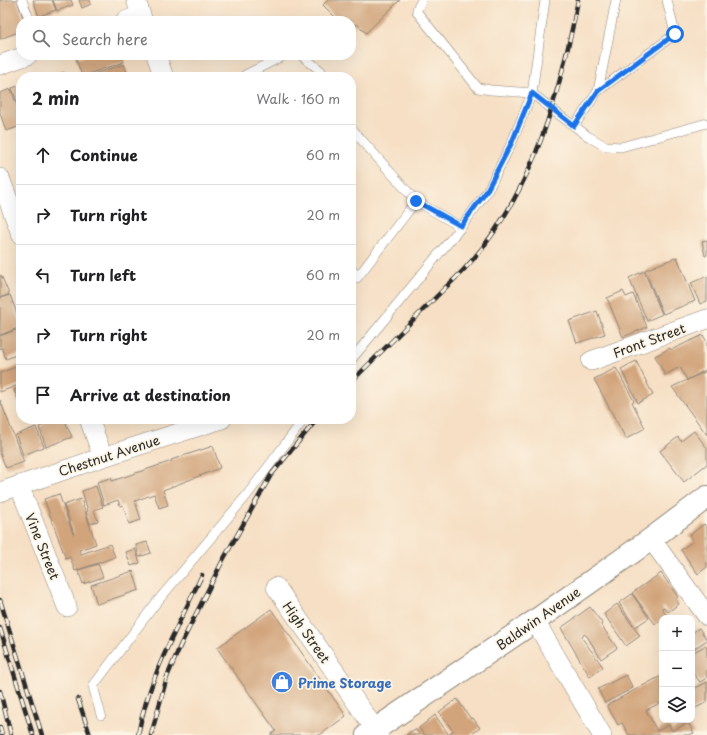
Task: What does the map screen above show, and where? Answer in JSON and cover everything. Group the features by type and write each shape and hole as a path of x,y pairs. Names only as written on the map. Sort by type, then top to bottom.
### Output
{"street":[{"path":"0,65 16,59"},
{"path":"158,60 162,72"},
{"path":"0,178 16,221"},
{"name":"Front Street","path":"591,361 707,319"},
{"path":"91,424 103,457"},
{"name":"Chestnut Avenue","path":"0,492 206,424"},
{"name":"Vine Street","path":"19,485 67,607"},
{"name":"Baldwin Avenue","path":"374,733 652,539 707,497"},
{"path":"652,539 707,616"},
{"name":"High Street","path":"276,587 374,733"},
{"path":"534,621 602,735"}],"lane":[{"path":"22,0 28,16"},
{"path":"422,0 417,12 478,88 532,93 574,126 605,146 622,147 707,123"},
{"path":"356,354 461,226 486,192 512,142 532,93 545,0"},
{"path":"598,91 616,0"},
{"path":"574,126 598,91 675,34 666,0"},
{"path":"251,72 275,60"},
{"path":"307,60 322,72"},
{"path":"356,134 416,201 461,226"},
{"path":"356,276 357,278 416,201"},
{"path":"101,715 93,686 156,603 247,495 300,424"}],"building":[{"path":"0,0 17,0 22,16 16,16 16,33 0,39"},
{"path":"33,0 52,0 56,10 39,16"},
{"path":"53,0 71,0 73,5 57,11"},
{"path":"79,0 90,0 91,4 82,8"},
{"path":"328,0 400,0 366,33 357,24 356,25 356,16 334,16 323,5"},
{"path":"76,60 123,60 124,62 94,72 81,72"},
{"path":"124,64 127,72 100,72"},
{"path":"16,87 16,99 12,88"},
{"path":"11,89 16,104 16,128 6,131 0,113 0,93"},
{"path":"707,240 707,255 705,256 702,241"},
{"path":"677,257 695,301 663,314 645,270"},
{"path":"644,271 662,314 647,321 629,278"},
{"path":"1,275 9,294 0,298 0,276"},
{"path":"707,276 707,301 700,304 691,283"},
{"path":"623,291 626,297 633,294 647,327 623,337 607,298"},
{"path":"10,295 16,311 16,329 0,335 0,298"},
{"path":"597,311 605,334 577,343 569,321"},
{"path":"16,330 16,355 6,359 2,348 0,349 0,336"},
{"path":"703,335 707,342 707,369 687,380 680,367 665,375 655,356 670,348 671,350"},
{"path":"636,361 653,395 638,403 621,369"},
{"path":"16,367 16,386 0,392 0,373"},
{"path":"616,368 634,401 632,402 645,428 626,439 594,379"},
{"path":"707,371 707,435 672,387"},
{"path":"0,400 24,462 6,468 0,453"},
{"path":"66,424 72,437 46,447 39,427 44,425"},
{"path":"36,427 44,447 23,455 16,435"},
{"path":"694,431 707,448 707,464 684,482 660,451 678,437 681,441"},
{"path":"213,446 220,468 163,490 168,505 159,508 154,494 135,501 141,520 129,524 123,505 120,506 118,500 104,505 97,482 111,478 112,481"},
{"path":"96,486 103,507 94,510 98,521 90,524 82,491"},
{"path":"59,494 73,534 64,505 81,499 96,544 79,550 81,554 110,544 115,557 75,571 70,557 66,559 44,499"},
{"path":"704,524 707,528 707,567 698,574 681,550 693,541 689,536"},
{"path":"147,542 151,553 139,557 136,545"},
{"path":"135,549 140,563 131,566 126,552"},
{"path":"98,564 103,577 83,584 78,570"},
{"path":"133,571 139,590 97,604 91,585"},
{"path":"661,573 678,597 675,599 679,604 668,612 664,607 662,608 666,615 659,615 659,621 655,624 632,593"},
{"path":"632,594 649,618 635,627 619,603"},
{"path":"617,604 640,636 626,646 604,614"},
{"path":"590,607 602,623 601,625 617,648 601,659 587,636 584,634 582,638 603,667 590,677 561,628"},
{"name":"Prime Storage","path":"271,609 346,716 320,735 270,735 276,731 217,648"},
{"path":"699,628 707,640 695,648 695,631"},
{"path":"705,646 707,648 707,678 700,682 695,676 695,651"},
{"path":"626,675 633,688 605,703 598,689"},
{"path":"659,677 659,704 646,710 657,731 669,725 672,731 688,723 694,733 689,735 629,735 622,723 618,725 607,705"},
{"path":"707,682 707,702 695,708 695,688"},
{"path":"457,699 471,719 473,718 480,728 471,735 449,735 453,731 439,712"},
{"path":"435,715 449,735 424,735 419,728"},
{"path":"415,729 420,735 406,735"}],"railway":[{"path":"356,377 473,259 498,227 518,192 535,156 549,118 570,39 578,0"},
{"path":"151,735 167,677 181,644 223,560 271,475 313,424"},
{"path":"138,735 156,673 202,575"},
{"path":"0,600 42,735"},
{"path":"0,628 33,735"},
{"path":"0,691 11,735"},
{"path":"78,699 90,735"},
{"path":"0,727 2,735"}],"place":[{"name":"Prime Storage","path":"282,682"}],"route":[{"path":"416,201 461,226 486,192 512,142 532,93 574,126 598,91 675,34"}]}
